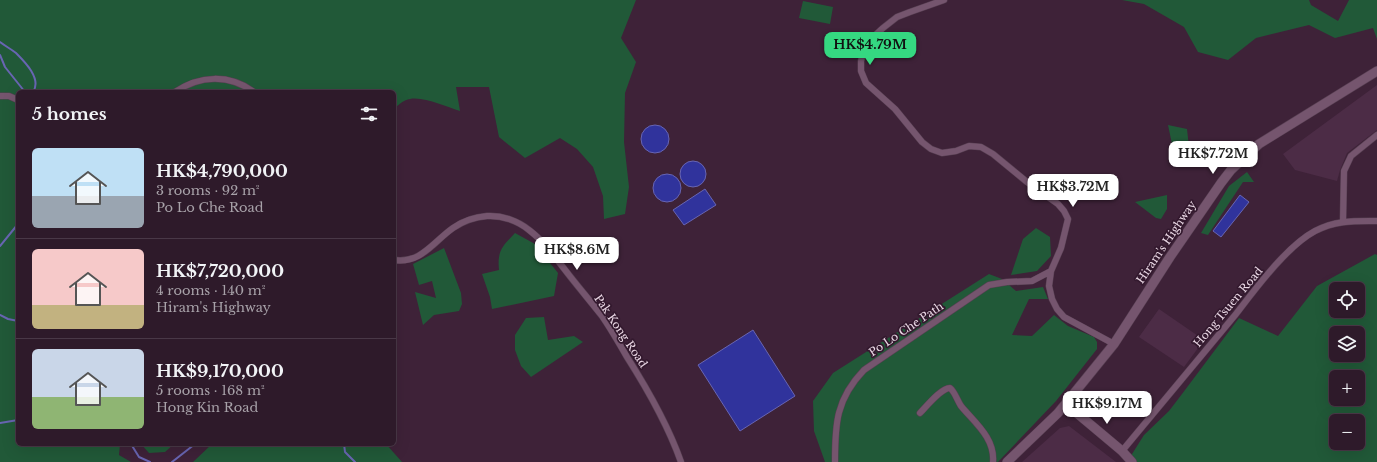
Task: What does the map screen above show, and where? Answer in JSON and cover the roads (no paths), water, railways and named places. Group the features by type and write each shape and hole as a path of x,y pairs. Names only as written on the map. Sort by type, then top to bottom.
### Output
{"main road":[{"name":"Hiram's Highway","path":"1007,462 1066,404 1114,344 1170,257 1220,183 1231,170 1259,144 1377,71"},
{"path":"1066,404 1132,462"}],"street":[{"path":"944,0 897,17 870,40 864,50 861,61 861,71 866,83 895,109 922,142 931,149 942,153 956,151 969,146 981,147 993,154 1027,182 1058,204 1068,219 1062,248 1051,271 1049,286 1052,299 1057,309 1064,317 1114,344"},
{"path":"178,90 201,79 221,78 238,82 251,90"},
{"path":"0,96 9,96 16,99"},
{"path":"1343,221 1344,171 1351,156 1377,135"},
{"name":"Pak Kong Road","path":"396,260 409,260 418,256 453,228 475,218 498,216 526,227 540,240 602,316 647,389 665,423 681,462"},
{"name":"Hong Tsuen Road","path":"1122,452 1269,273 1297,244 1318,230 1343,221 1377,221"},
{"name":"Po Lo Che Path","path":"835,462 835,440 839,411 846,392 854,380 864,370 990,285 1007,282 1032,281 1051,271"},
{"path":"920,413 941,391 946,388 950,388 960,405 978,425 993,447 993,462"}],"waterway":[{"path":"0,42 16,53 24,61 34,76 34,90"},
{"path":"0,55 5,67 23,90"},
{"path":"0,246 16,226"},
{"path":"0,315 16,321"},
{"path":"0,423 16,420"},
{"path":"132,446 139,457 150,462"},
{"path":"172,462 192,446"},
{"path":"344,446 345,452 355,462"}]}
